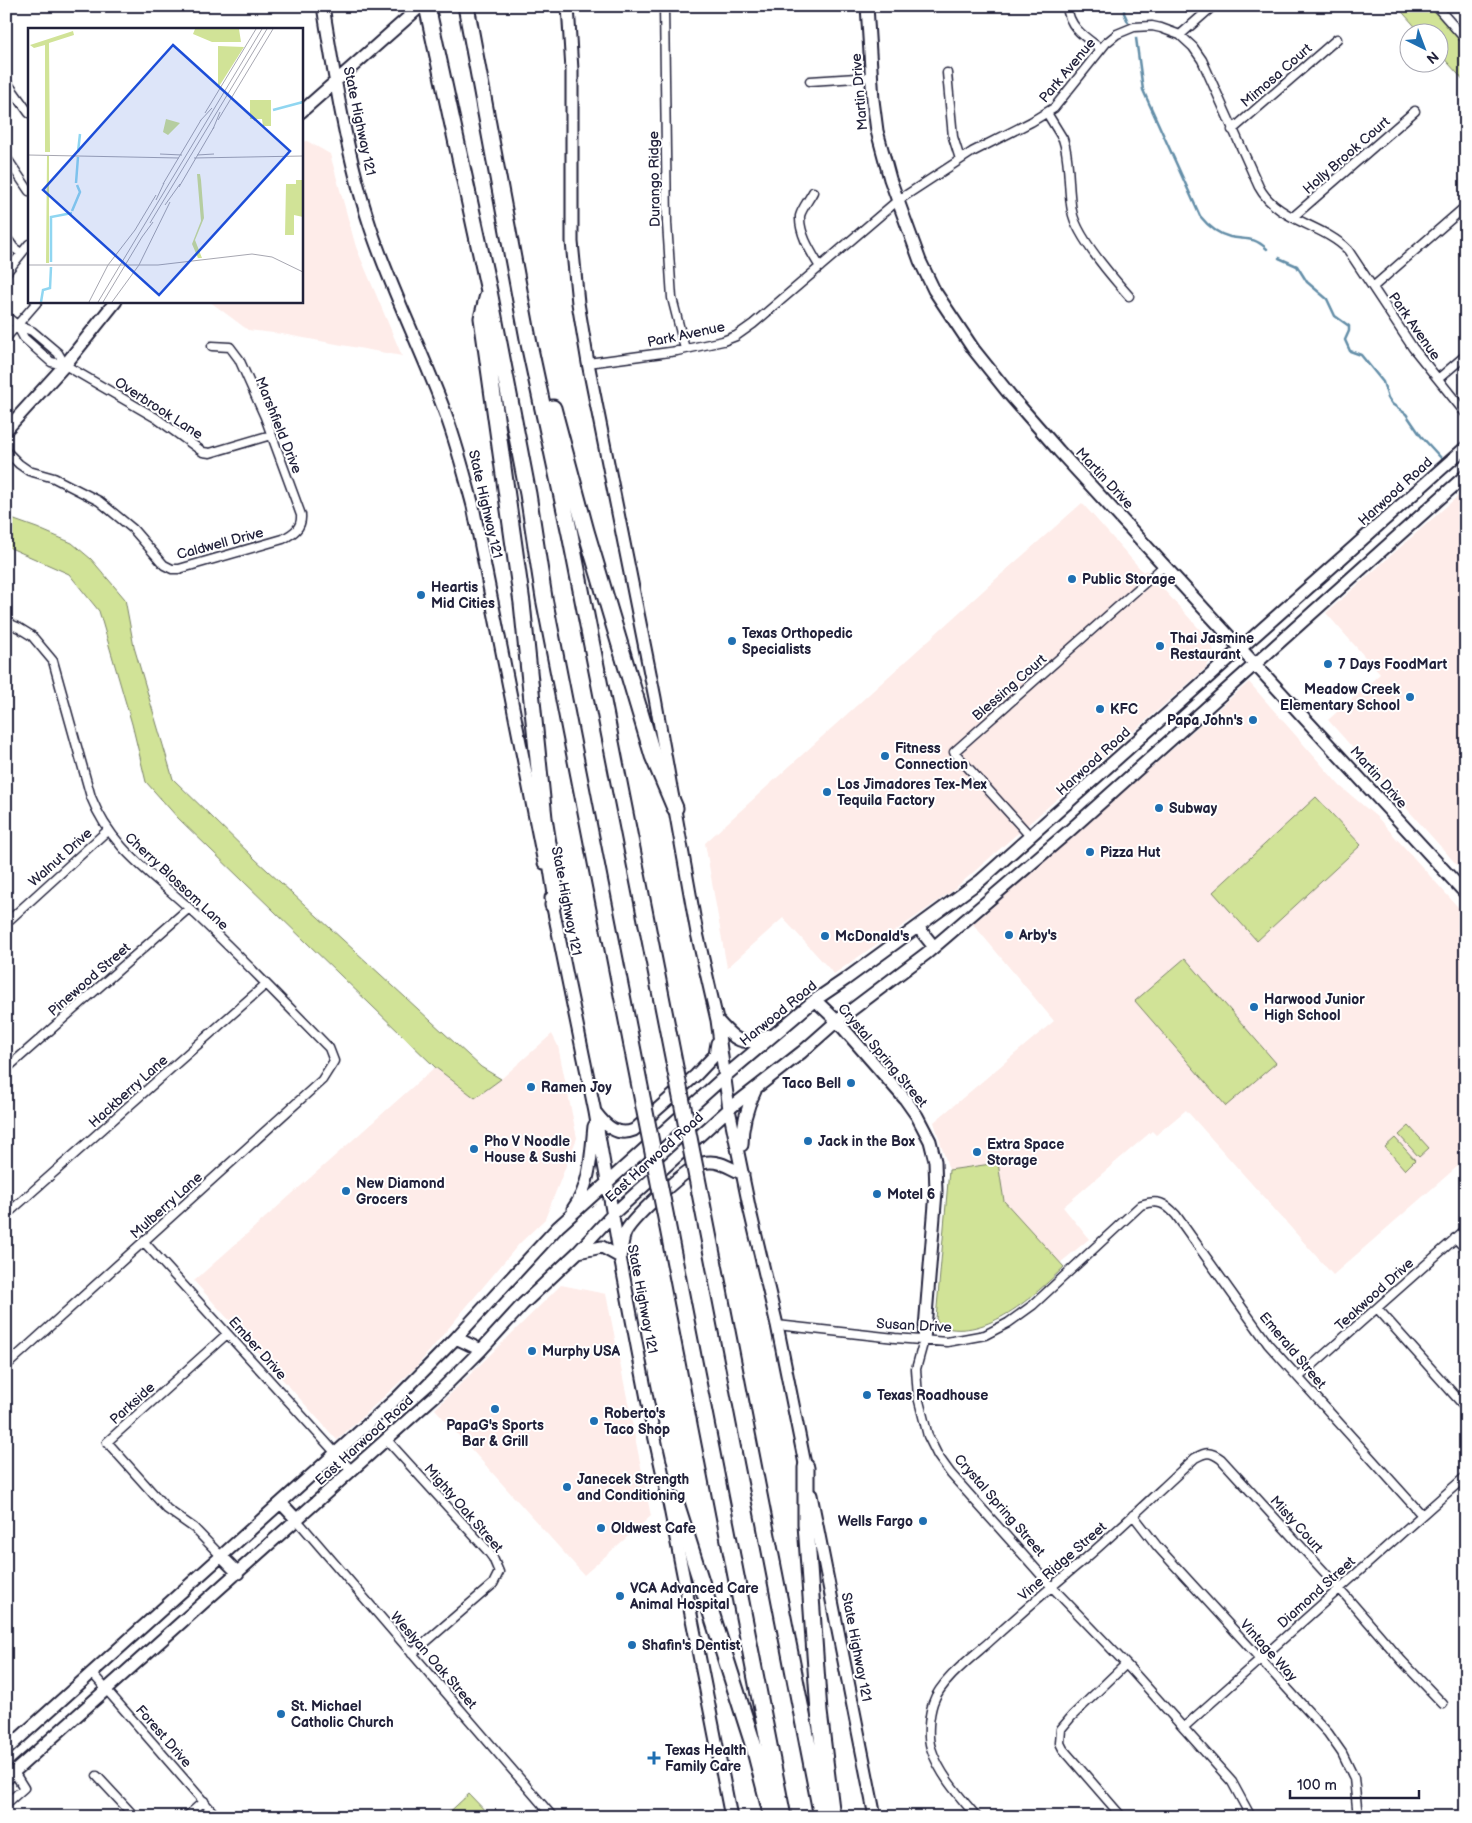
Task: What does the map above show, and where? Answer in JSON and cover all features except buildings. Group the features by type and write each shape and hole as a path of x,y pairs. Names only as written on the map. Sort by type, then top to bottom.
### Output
{"highway":[{"path":"427,6 488,291 528,494 544,598 783,1817"},
{"path":"466,6 530,344 572,544 822,1817"},
{"path":"488,291 482,318 522,602 544,818 556,894 553,905"},
{"path":"530,344 542,362 588,540 653,756 676,808"},
{"path":"806,1467 806,1524 818,1712 832,1817"},
{"path":"667,1493 676,1503 754,1747 772,1817"}],"main road":[{"name":"State Highway 121","path":"323,6 336,82 356,175 371,228 387,272 446,415 471,497 595,1112 620,1258 653,1430 731,1817"},
{"path":"302,111 421,6"},
{"name":"State Highway 121","path":"568,6 572,70 572,242 578,303 588,363 676,808 697,932 717,1020 729,1109 750,1211 778,1325 875,1817"},
{"name":"Martin Drive","path":"867,6 877,131 885,162 920,261 934,290 974,350 1059,451 1466,894"},
{"path":"6,430 66,365 115,302"},
{"name":"Harwood Road","path":"724,1077 815,1000 980,882 1466,447"},
{"path":"729,1109 837,1021 934,947 1044,853 1466,475"},
{"path":"1326,572 1340,588"},
{"path":"1132,746 1141,766"},
{"path":"1030,836 1044,853"},
{"path":"918,927 934,947"},
{"name":"Crystal Spring Street","path":"815,1000 837,1021 905,1099 917,1116 930,1141 935,1161 936,1192 924,1340"},
{"path":"717,1020 732,1037 744,1042 756,1041 782,1027"},
{"path":"595,1112 606,1126 617,1132 627,1133 634,1130 696,1075 715,1055 717,1048 717,1020"},
{"name":"East Harwood Road","path":"6,1750 398,1397 456,1338 558,1227 724,1077"},
{"path":"578,1252 602,1247 620,1258 626,1232 637,1218 684,1173 702,1163 716,1162 743,1174 742,1128 748,1104 757,1088"},
{"name":"East Harwood Road","path":"10,1776 436,1395 523,1304 578,1252 613,1214 729,1109"},
{"path":"558,1227 580,1200 588,1176 595,1112"},
{"path":"456,1338 481,1350"},
{"path":"281,1503 297,1520"},
{"path":"222,1556 238,1573"},
{"path":"149,1621 164,1639"},
{"path":"6,1763 10,1776"}],"street":[{"name":"Durango Ridge","path":"664,6 666,223 672,298 685,349"},
{"path":"1067,6 1068,15 1076,30 1102,49"},
{"path":"1180,36 1213,6"},
{"path":"1436,6 1466,40"},
{"name":"Park Avenue","path":"588,363 685,349 723,341 736,336 753,324 898,201 960,160 1047,113 1060,102 1102,49 1117,34 1134,27 1152,26 1180,36 1193,46 1202,60 1232,130 1262,192 1277,208 1344,245 1413,348 1466,414"},
{"name":"Mimosa Court","path":"1232,130 1337,39"},
{"path":"947,73 953,137 960,160"},
{"path":"810,81 872,77"},
{"path":"8,86 28,112"},
{"name":"Holly Brook Court","path":"1293,217 1415,111"},
{"path":"1047,113 1063,139 1065,146 1072,213 1080,232 1113,278 1130,296"},
{"path":"6,157 28,189"},
{"path":"812,192 800,216 801,226 804,238 820,267"},
{"path":"1373,287 1466,206"},
{"path":"6,237 14,248 21,253"},
{"path":"6,273 28,245"},
{"path":"6,338 37,302"},
{"name":"Overbrook Lane","path":"6,316 17,325 32,330 58,353 66,365"},
{"name":"Overbrook Lane","path":"17,325 24,338 50,362 66,365 156,418 203,452 210,453 271,435"},
{"name":"Marshfield Drive","path":"212,346 230,348 239,359 271,435 301,515 302,522 297,530"},
{"path":"1438,379 1466,355"},
{"name":"Caldwell Drive","path":"6,452 29,470 54,478 105,506 133,529 158,560 172,569 179,569 283,539 297,530"},
{"name":"Blessing Court","path":"1030,836 954,752 1165,565"},
{"name":"Cherry Blossom Lane","path":"6,622 32,636 54,661 91,798 98,815 108,830 131,857 189,908 266,984 329,1048 334,1057"},
{"name":"Walnut Drive","path":"6,922 108,830"},
{"name":"Pinewood Street","path":"6,1069 189,908"},
{"name":"Hackberry Lane","path":"6,1216 266,984"},
{"name":"Mulberry Lane","path":"6,1366 322,1080 330,1070 334,1057"},
{"name":"Susan Drive","path":"778,1325 947,1342 985,1334 1008,1323 1033,1305 1141,1205 1151,1202"},
{"name":"Emerald Street","path":"1151,1202 1161,1202 1169,1207 1268,1344 1422,1515"},
{"name":"Teakwood Drive","path":"1298,1377 1466,1229"},
{"path":"1456,1238 1466,1249"},
{"name":"Ember Drive","path":"144,1242 352,1471"},
{"path":"1377,1308 1466,1408"},
{"name":"Parkside","path":"222,1556 194,1528 167,1509 107,1442 227,1334"},
{"name":"Crystal Spring Street","path":"924,1340 916,1369 918,1396 928,1436 938,1456 951,1474 1051,1586 1126,1664 1232,1782 1251,1817"},
{"name":"Mighty Oak Street","path":"387,1440 487,1550 499,1572 493,1584 412,1654"},
{"name":"Vine Ridge Street","path":"977,1817 941,1769 931,1747 930,1726 933,1702 949,1678 1051,1586 1195,1458 1204,1453 1212,1452"},
{"name":"Misty Court","path":"1212,1452 1221,1459 1339,1588 1402,1661 1443,1704"},
{"name":"Diamond Street","path":"1184,1727 1466,1476"},
{"name":"Vintage Way","path":"1133,1515 1157,1546 1328,1733 1342,1753 1354,1778 1358,1817"},
{"name":"Weslyan Oak Street","path":"297,1520 553,1817"},
{"path":"1122,1817 1063,1749 1060,1743 1060,1729 1126,1664"},
{"name":"Forest Drive","path":"92,1672 218,1817"},
{"path":"6,1804 24,1788 10,1776"},
{"path":"97,1776 135,1817"},
{"path":"186,1817 204,1801"}],"shaded area":[{"path":"307,141 330,154 356,247 402,356 282,334 248,330 210,302 302,302 302,142"},
{"name":"Meadow Creek Elementary School","path":"1466,489 1466,857 1457,865 1328,720 1380,674 1326,613"},
{"path":"1082,503 1143,572 1146,570 1212,643 1214,653 1206,668 951,892 834,974 783,918 727,968 705,843"},
{"name":"Harwood Junior High School","path":"1249,682 1340,786 1378,818 1466,916 1466,1159 1333,1275 1186,1110 1156,1135 1152,1131 1063,1207 1089,1239 1060,1263 1004,1201 998,1163 949,1170 934,1122 1054,1021 973,924"},
{"path":"552,1034 558,1046 577,1138 545,1219 519,1244 416,1367 337,1440 194,1281 435,1067 475,1098 501,1079"},
{"path":"561,1285 606,1294 651,1516 584,1575 435,1409"}],"green space":[{"path":"1397,6 1430,6 1444,22 1411,22"},
{"path":"1450,28 1466,46 1466,83 1450,65"},
{"path":"6,517 72,543 91,559 125,599 134,647 173,779 255,859 481,1067 501,1079 475,1098 435,1067 178,818 146,782 132,724 99,611 69,574 6,546"},
{"path":"1316,797 1361,845 1257,941 1213,892"},
{"path":"1185,958 1276,1063 1226,1106 1135,1001"},
{"path":"1409,1126 1429,1148 1419,1157 1399,1135"},
{"path":"1395,1138 1415,1160 1405,1170 1385,1147"},
{"path":"998,1163 1004,1201 1064,1267 1039,1290 1009,1313 976,1327 959,1329 942,1327 936,1319 949,1170"},
{"path":"469,1794 491,1817 444,1817"}],"waterway":[{"path":"1124,6 1124,13 1128,22"},
{"path":"1136,38 1143,90 1200,216 1221,234 1253,240 1267,249"},
{"path":"1279,258 1297,266 1307,282 1327,299 1335,316 1349,326 1345,340 1350,351 1361,355 1383,382 1392,404 1406,414 1421,436 1442,459"}],"place":[{"name":"Public Storage","path":"1072,579"},
{"name":"Heartis Mid Cities","path":"421,595"},
{"name":"Texas Orthopedic Specialists","path":"732,641"},
{"name":"Thai Jasmine Restaurant","path":"1160,646"},
{"name":"7 Days FoodMart","path":"1328,664"},
{"name":"Meadow Creek Elementary School","path":"1410,697"},
{"name":"KFC","path":"1100,709"},
{"name":"Papa John's","path":"1253,720"},
{"name":"Fitness Connection","path":"885,756"},
{"name":"Los Jimadores Tex-Mex Tequila Factory","path":"827,792"},
{"name":"Subway","path":"1159,808"},
{"name":"Pizza Hut","path":"1090,852"},
{"name":"Arby's","path":"1009,935"},
{"name":"McDonald's","path":"825,936"},
{"name":"Harwood Junior High School","path":"1254,1007"},
{"name":"Taco Bell","path":"851,1083"},
{"name":"Ramen Joy","path":"531,1087"},
{"name":"Jack in the Box","path":"808,1141"},
{"name":"Pho V Noodle House & Sushi","path":"474,1149"},
{"name":"Extra Space Storage","path":"977,1152"},
{"name":"New Diamond Grocers","path":"346,1191"},
{"name":"Motel 6","path":"877,1194"},
{"name":"Murphy USA","path":"532,1351"},
{"name":"Texas Roadhouse","path":"867,1395"},
{"name":"PapaG's Sports Bar & Grill","path":"495,1409"},
{"name":"Roberto's Taco Shop","path":"594,1421"},
{"name":"Janecek Strength and Conditioning","path":"567,1487"},
{"name":"Wells Fargo","path":"923,1521"},
{"name":"Oldwest Cafe","path":"601,1528"},
{"name":"VCA Advanced Care Animal Hospital","path":"620,1596"},
{"name":"Shafin's Dentist","path":"632,1645"},
{"name":"St. Michael Catholic Church","path":"281,1714"},
{"name":"Texas Health Family Care","path":"654,1758"}]}
